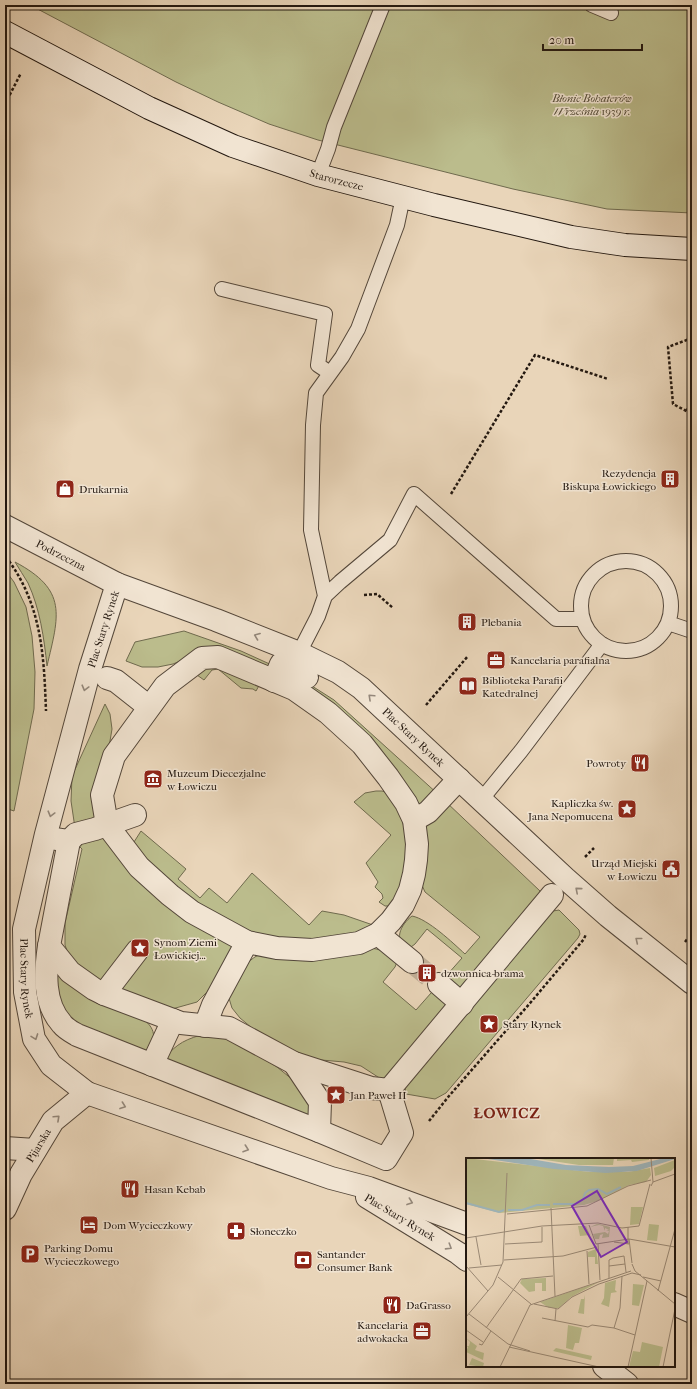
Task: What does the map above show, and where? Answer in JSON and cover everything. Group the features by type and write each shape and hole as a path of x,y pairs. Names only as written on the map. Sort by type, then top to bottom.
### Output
{"street":[{"name":"Starorzecze","path":"5,32 149,108 233,146 318,175 570,237 625,245 692,249"},
{"name":"Podrzeczna","path":"5,526 118,584"},
{"name":"Plac Stary Rynek","path":"466,1224 369,1188 330,1178 87,1093 51,1066 34,1039 25,992 24,929 45,838 90,670 118,584 216,620 299,653 338,672 361,688 480,800 608,916 692,983"},
{"path":"218,657 274,681 294,689 328,713 362,744 406,803 414,820 417,844 416,860 410,890 403,905 391,921 378,934 359,943 312,950 277,948 247,942 192,912 170,895 139,866 107,825 102,794 114,756 165,686 202,658 218,657"},
{"path":"274,681 281,664 307,677"},
{"path":"107,678 116,681 149,707"},
{"path":"414,820 428,812 459,779"},
{"path":"135,815 76,834 69,841 49,946 46,972 49,997 54,1013 62,1025 77,1035 386,1159 402,1133 389,1090"},
{"path":"45,838 69,841"},
{"path":"389,1090 552,895"},
{"path":"378,934 412,962"},
{"path":"205,1026 213,1005 247,942"},
{"path":"49,946 70,972 104,994 181,1023 229,1028 294,1063 371,1088 389,1090"},
{"path":"104,994 137,951"},
{"path":"439,984 462,1004"},
{"path":"152,1065 173,1020"},
{"path":"294,1063 320,1102 319,1131"},
{"name":"Pijarska","path":"5,1209 21,1174 53,1121 87,1093"},
{"path":"5,1148 35,1150"},
{"name":"Plac Stary Rynek","path":"330,1178 365,1195 466,1259"},
{"path":"675,1304 692,1312"},
{"path":"605,1367 627,1384"}],"lane":[{"path":"318,175 328,149 334,127 383,5"},
{"path":"592,5 611,13"},
{"path":"325,596 311,530 313,425 316,393 358,329 397,225 404,197"},
{"path":"222,289 325,314 318,365 330,373"},
{"path":"299,653 318,616 325,596 390,540 414,494 556,619 583,619"},
{"path":"618,562 639,563 657,574 664,582 671,602 671,613 668,623 662,633 645,647 623,651 612,649 594,638 587,629 581,609 585,588 598,571 608,565 618,562"},
{"path":"668,623 692,631"},
{"path":"480,800 521,751 602,644"}],"path":[{"path":"5,104 22,70"},
{"path":"692,338 668,347 673,404 692,414"},
{"path":"438,515 535,355 608,379"},
{"path":"686,410 692,408"},
{"path":"5,556 25,586 39,629 43,651 46,711"},
{"path":"377,594 393,608"},
{"path":"426,705 468,656"},
{"path":"425,1125 448,1096 584,939 586,934 584,929"},
{"path":"685,942 692,933"}],"green space":[{"name":"Błonie Bohaterów Września 1939 r.","path":"30,5 692,5 692,213 607,209 513,189 318,140 269,124 218,102 176,82"},
{"path":"15,562 32,572 44,583 52,594 56,618 55,632 47,666 43,634 36,603 28,583"},
{"path":"5,570 14,582 26,607 32,636 35,672 34,709 14,811 5,808"},
{"path":"184,631 241,651 274,666 271,673 190,657 173,664 158,667 142,667 126,661 135,642"},
{"path":"206,665 261,682 256,691 253,689 241,688 218,669 212,670 204,680 197,675"},
{"path":"301,679 334,700 439,795 419,805"},
{"path":"105,704 110,714 112,729 97,819 75,828 71,801 72,776"},
{"path":"376,791 388,793 402,812 409,865 392,906 385,906 379,902 383,898 382,894 375,887 378,882 366,863 391,835 354,802 365,793"},
{"path":"445,801 540,891 540,896 390,1076 381,1079 361,1066 344,1062 310,1059 264,1038 240,1018 232,1008 228,995 246,965 256,956 262,954 366,948 380,950 397,962 395,967 383,982 416,1010 462,958 427,929 411,947 405,945 401,942 400,933 408,919 412,916 425,922 440,932 465,954 480,937 425,892 421,883 423,836 427,824"},
{"path":"141,831 186,869 178,879 200,898 209,888 227,903 252,873 309,925 322,911 344,915 373,925 368,932 293,942 242,930 170,887 134,846 134,842"},
{"path":"104,835 232,944 232,952 211,988 197,1002 172,1009 117,990 149,949 136,939 103,982 78,967 70,959 65,945 65,923 82,849 77,844"},
{"path":"559,910 579,930 580,934 578,938 446,1093 435,1099 406,1094 405,1087 553,911"},
{"path":"55,971 142,1018 151,1027 154,1036 148,1058 62,1019"},
{"path":"201,1035 226,1039 243,1046 277,1067 293,1080 309,1105 310,1122 160,1063 182,1042"}],"tunnel":[{"path":"412,962 439,984"}],"place":[{"name":"Rezydencja Biskupa Łowickiego","path":"670,479"},
{"name":"Drukarnia","path":"65,489"},
{"name":"Plebania","path":"467,622"},
{"name":"Kancelaria parafialna","path":"496,660"},
{"name":"Biblioteka Parafii Katedralnej","path":"468,686"},
{"name":"Powroty","path":"640,763"},
{"name":"Muzeum Diecezjalne w Łowiczu","path":"153,779"},
{"name":"Kapliczka św. Jana Nepomucena","path":"627,809"},
{"name":"Urząd Miejski w Łowiczu","path":"671,869"},
{"name":"Synom Ziemi Łowickiej...","path":"140,948"},
{"name":"dzwonnica-brama","path":"427,973"},
{"name":"Stary Rynek","path":"489,1024"},
{"name":"Jan Paweł II","path":"336,1095"},
{"name":"Hasan Kebab","path":"130,1189"},
{"name":"Dom Wycieczkowy","path":"89,1225"},
{"name":"Słoneczko","path":"236,1231"},
{"name":"Parking Domu Wycieczkowego","path":"30,1254"},
{"name":"Santander Consumer Bank","path":"303,1260"},
{"name":"DaGrasso","path":"392,1305"},
{"name":"Kancelaria adwokacka","path":"422,1331"}],"district":[{"name":"ŁOWICZ","path":"507,1113"}]}
